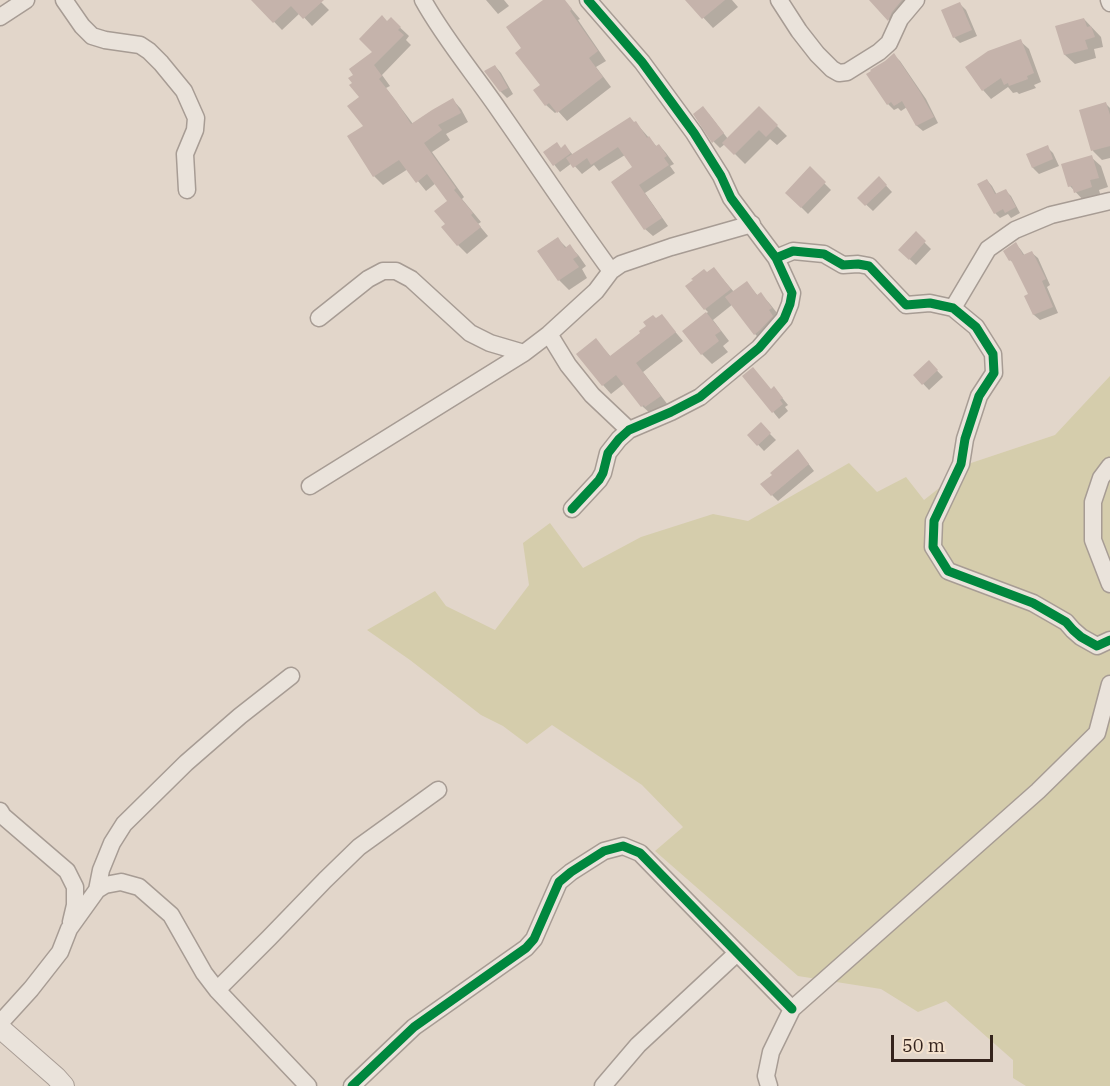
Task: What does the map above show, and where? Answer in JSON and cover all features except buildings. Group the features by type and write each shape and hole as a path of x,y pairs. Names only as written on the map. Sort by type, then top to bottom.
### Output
{"street":[{"path":"0,17 26,0"},
{"path":"64,0 92,36 140,45 161,63 184,92 196,118 195,130 185,154 187,190"},
{"path":"423,0 611,271"},
{"path":"572,509 599,480 608,453 618,440 629,430 700,397 759,348 784,319 792,293 776,258 731,198 721,176 669,97 588,0"},
{"path":"779,0 817,54 839,73 847,72 889,43 900,19 916,0"},
{"path":"952,308 987,249 997,242 1015,230 1051,215 1110,201"},
{"path":"310,486 524,353 549,334 596,291 611,271 621,264 752,224"},
{"path":"776,258 793,250 824,254 843,266 858,264 869,266 906,305 930,303 952,308 976,327 993,354 994,373 979,396 965,439 961,464 934,521 933,547 948,571 1034,603 1066,622 1081,637 1106,647"},
{"path":"319,318 368,279 383,270 396,270 411,279 470,333 490,343 524,353"},
{"path":"549,334 568,365 592,395 629,430"},
{"path":"1110,466 1101,478 1093,502 1093,540 1110,584"},
{"path":"97,890 101,870 112,843 124,824 186,763 291,676"},
{"path":"769,1086 766,1076 771,1052 792,1009 1038,791 1097,733 1110,684"},
{"path":"217,990 359,847 438,790"},
{"path":"0,812 67,871 75,887 75,905 60,952 0,1026 64,1086"},
{"path":"352,1086 414,1027 525,948 534,939 559,882 604,851 623,846 640,853 792,1009"},
{"path":"69,929 97,890 105,885 121,882 139,887 171,915 204,974 217,990 308,1086"},
{"path":"603,1086 638,1045 737,953"}],"shaded area":[{"path":"1110,376 1110,1086 1026,1086 1013,1078 1013,1060 946,1001 918,1012 881,989 798,976 655,851 683,827 642,785 552,725 527,744 503,726 481,715 367,630 435,591 446,606 495,630 529,585 523,543 550,523 583,568 641,537 713,514 748,521 849,463 877,492 906,477 924,500 971,463 1055,435"}],"cycle path":[{"path":"572,509 599,480 608,453 619,439 629,430 700,397 759,348 784,319 792,293 776,258 731,198 721,176 694,133 642,62 588,0"},
{"path":"776,258 793,251 824,254 843,265 869,266 906,305 930,303 953,308 976,327 993,354 994,373 979,396 965,439 961,464 934,521 933,547 948,571 1033,603 1066,622 1081,637 1097,646 1110,640"},
{"path":"352,1086 414,1027 526,948 534,939 559,882 604,851 623,846 640,853 792,1009"}]}
